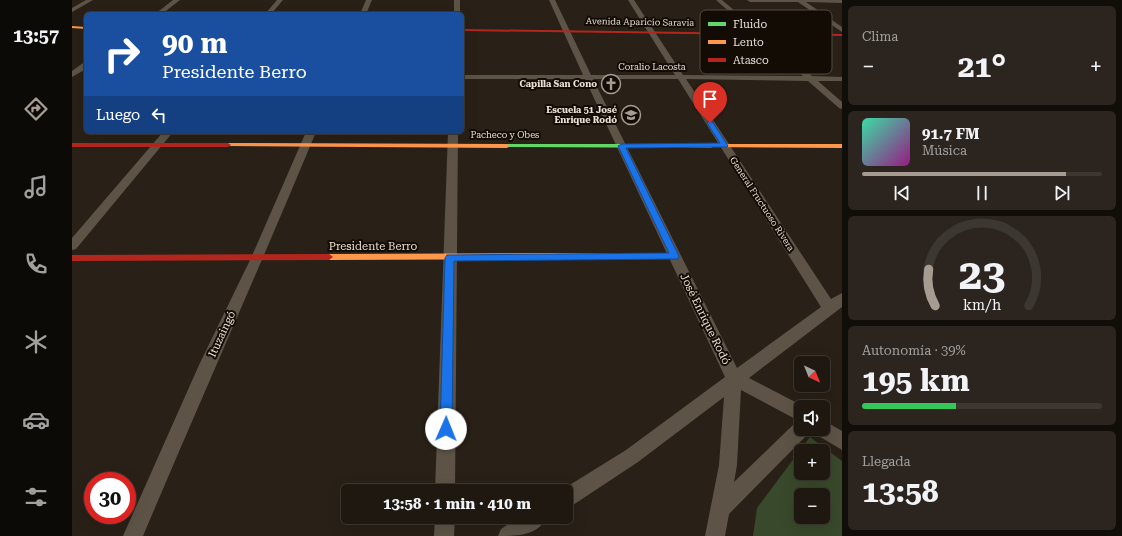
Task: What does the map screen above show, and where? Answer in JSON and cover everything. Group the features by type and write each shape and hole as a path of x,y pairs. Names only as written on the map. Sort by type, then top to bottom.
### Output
{"street":[{"path":"72,10 90,0"},
{"path":"161,12 177,0"},
{"path":"270,12 280,0"},
{"path":"364,12 369,0"},
{"path":"457,0 457,12"},
{"name":"José Enrique Rodó","path":"552,0 587,77 734,378"},
{"name":"General Fructuoso Rivera","path":"631,0 724,146 836,303"},
{"path":"719,0 730,10"},
{"path":"750,0 842,1"},
{"path":"800,0 814,10"},
{"path":"832,23 842,30"},
{"path":"72,28 84,28"},
{"name":"Avenida Aparicio Saravia","path":"464,30 700,33"},
{"name":"Avenida Aparicio Saravia","path":"832,35 842,35"},
{"path":"72,75 84,66"},
{"path":"804,74 842,106"},
{"path":"72,75 84,76"},
{"name":"Coralio Lacosta","path":"464,77 681,77 842,80"},
{"path":"72,246 166,134"},
{"name":"Pacheco y Obes","path":"72,145 157,146 308,139 453,139 622,146 842,146"},
{"name":"Ituzaingó","path":"133,536 205,370 257,258 308,139"},
{"path":"445,484 453,139"},
{"name":"Presidente Berro","path":"72,258 450,258 675,256"},
{"path":"573,494 632,456 836,303"},
{"path":"734,378 794,410"},
{"path":"715,536 728,465 734,378"},
{"path":"830,433 842,441"},
{"path":"720,509 794,436"},
{"path":"444,536 445,524"},
{"path":"508,536 526,524"}],"green space":[{"path":"810,437 819,444 805,444"},
{"path":"830,452 842,461 842,536 753,536 757,508 794,458 794,480 830,480"}],"traffic: fast":[{"path":"507,146 711,146"},
{"path":"555,256 675,256"}],"traffic: slow":[{"path":"72,27 84,28"},
{"path":"228,145 507,146"},
{"path":"711,146 842,146"},
{"path":"329,257 555,256"}],"traffic: jam":[{"path":"464,30 700,33"},
{"path":"832,35 842,35"},
{"path":"72,145 228,145"},
{"path":"72,258 329,257"}],"place":[{"name":"Capilla San Cono","path":"611,84"},
{"name":"Escuela 51 José Enrique Rodó","path":"631,115"}],"route":[{"path":"446,429 450,258 675,256 622,146 724,146 710,123"}]}
